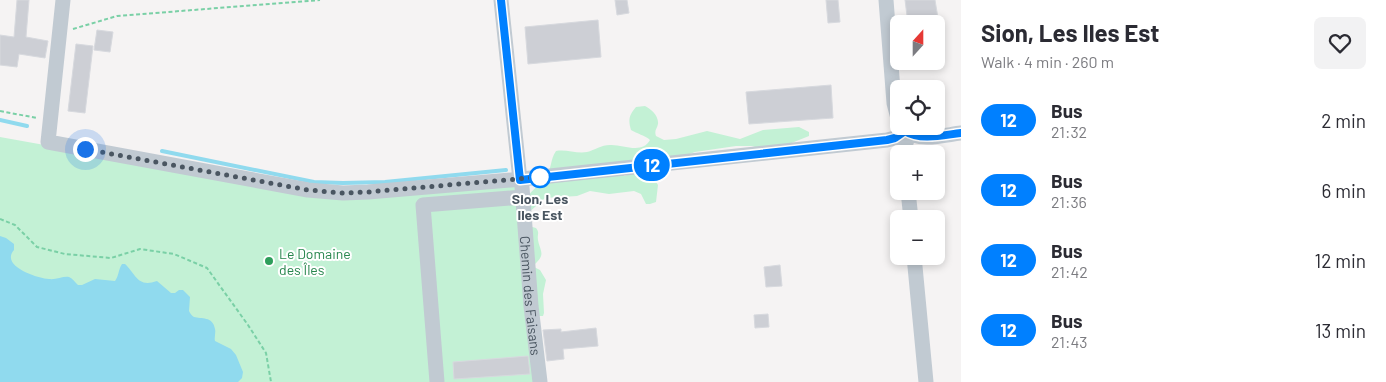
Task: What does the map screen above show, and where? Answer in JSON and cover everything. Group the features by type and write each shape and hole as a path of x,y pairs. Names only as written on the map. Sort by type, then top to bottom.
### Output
{"street":[{"path":"63,0 48,142 324,192 368,192 521,180 887,140 895,138 898,135"},
{"name":"Chemin des Faisans","path":"501,0 523,197 531,306 540,382"},
{"path":"886,0 892,80"},
{"path":"945,135 961,133"},
{"path":"922,135 927,137 944,135"},
{"path":"437,382 423,205 523,197"},
{"path":"915,265 926,382"}],"path":[{"path":"59,35 84,25 117,16 320,0"},
{"path":"0,111 50,120"},
{"path":"0,219 15,225 37,247 65,254 111,258 140,249 174,254 207,268 248,324 266,353 271,382"}],"green space":[{"name":"Le Domaine des Îles","path":"645,106 657,118 656,136 664,140 707,131 740,139 763,130 799,127 809,132 809,136 767,151 752,146 736,146 695,152 675,159 665,160 652,154 647,155 630,164 623,174 624,176 635,173 642,174 655,180 658,185 656,202 646,204 641,194 634,191 609,194 590,191 577,196 545,198 526,215 525,225 536,228 538,231 541,255 534,267 540,270 546,280 543,294 543,316 530,316 541,327 538,382 0,382 0,137 306,192 511,183 528,196 547,175 556,151 583,152 607,145 637,148 646,144 650,140 631,130 629,120 636,107"}],"water":[{"path":"0,236 14,244 11,256 12,261 16,266 29,274 52,279 69,277 78,285 82,285 95,279 115,281 122,264 125,264 138,279 145,283 157,281 171,293 183,290 190,297 189,311 191,314 194,317 212,322 215,329 215,341 231,349 236,355 243,372 242,378 238,382 0,382"}],"building":[{"path":"17,0 29,0 26,37 48,41 45,58 19,54 17,67 0,65 0,35 14,37"},
{"path":"615,0 627,0 629,13 617,15"},
{"path":"826,0 838,0 840,22 828,23"},
{"path":"905,0 935,0 938,15 907,15"},
{"path":"598,20 601,57 528,64 525,27"},
{"path":"97,30 113,32 110,52 94,50"},
{"path":"76,44 93,46 85,113 68,111"},
{"path":"831,85 833,118 749,124 746,92"},
{"path":"780,265 782,286 766,287 764,267"},
{"path":"768,314 769,327 755,328 754,315"},
{"path":"596,328 598,346 563,349 564,359 547,361 543,330 561,329 561,332"},
{"path":"528,356 530,374 454,379 453,362"}],"waterway":[{"path":"0,120 27,126"},
{"path":"162,151 314,182 385,182 506,170"}],"bus line":[{"name":"12","path":"501,0 520,180 887,140 895,138 905,131 909,134 927,137 961,133"}],"place":[{"name":"Sion, Les Iles Est","path":"540,177"},
{"name":"Le Domaine des Îles","path":"269,261"}],"route":[{"path":"85,149 324,192 368,192 540,177"}]}
